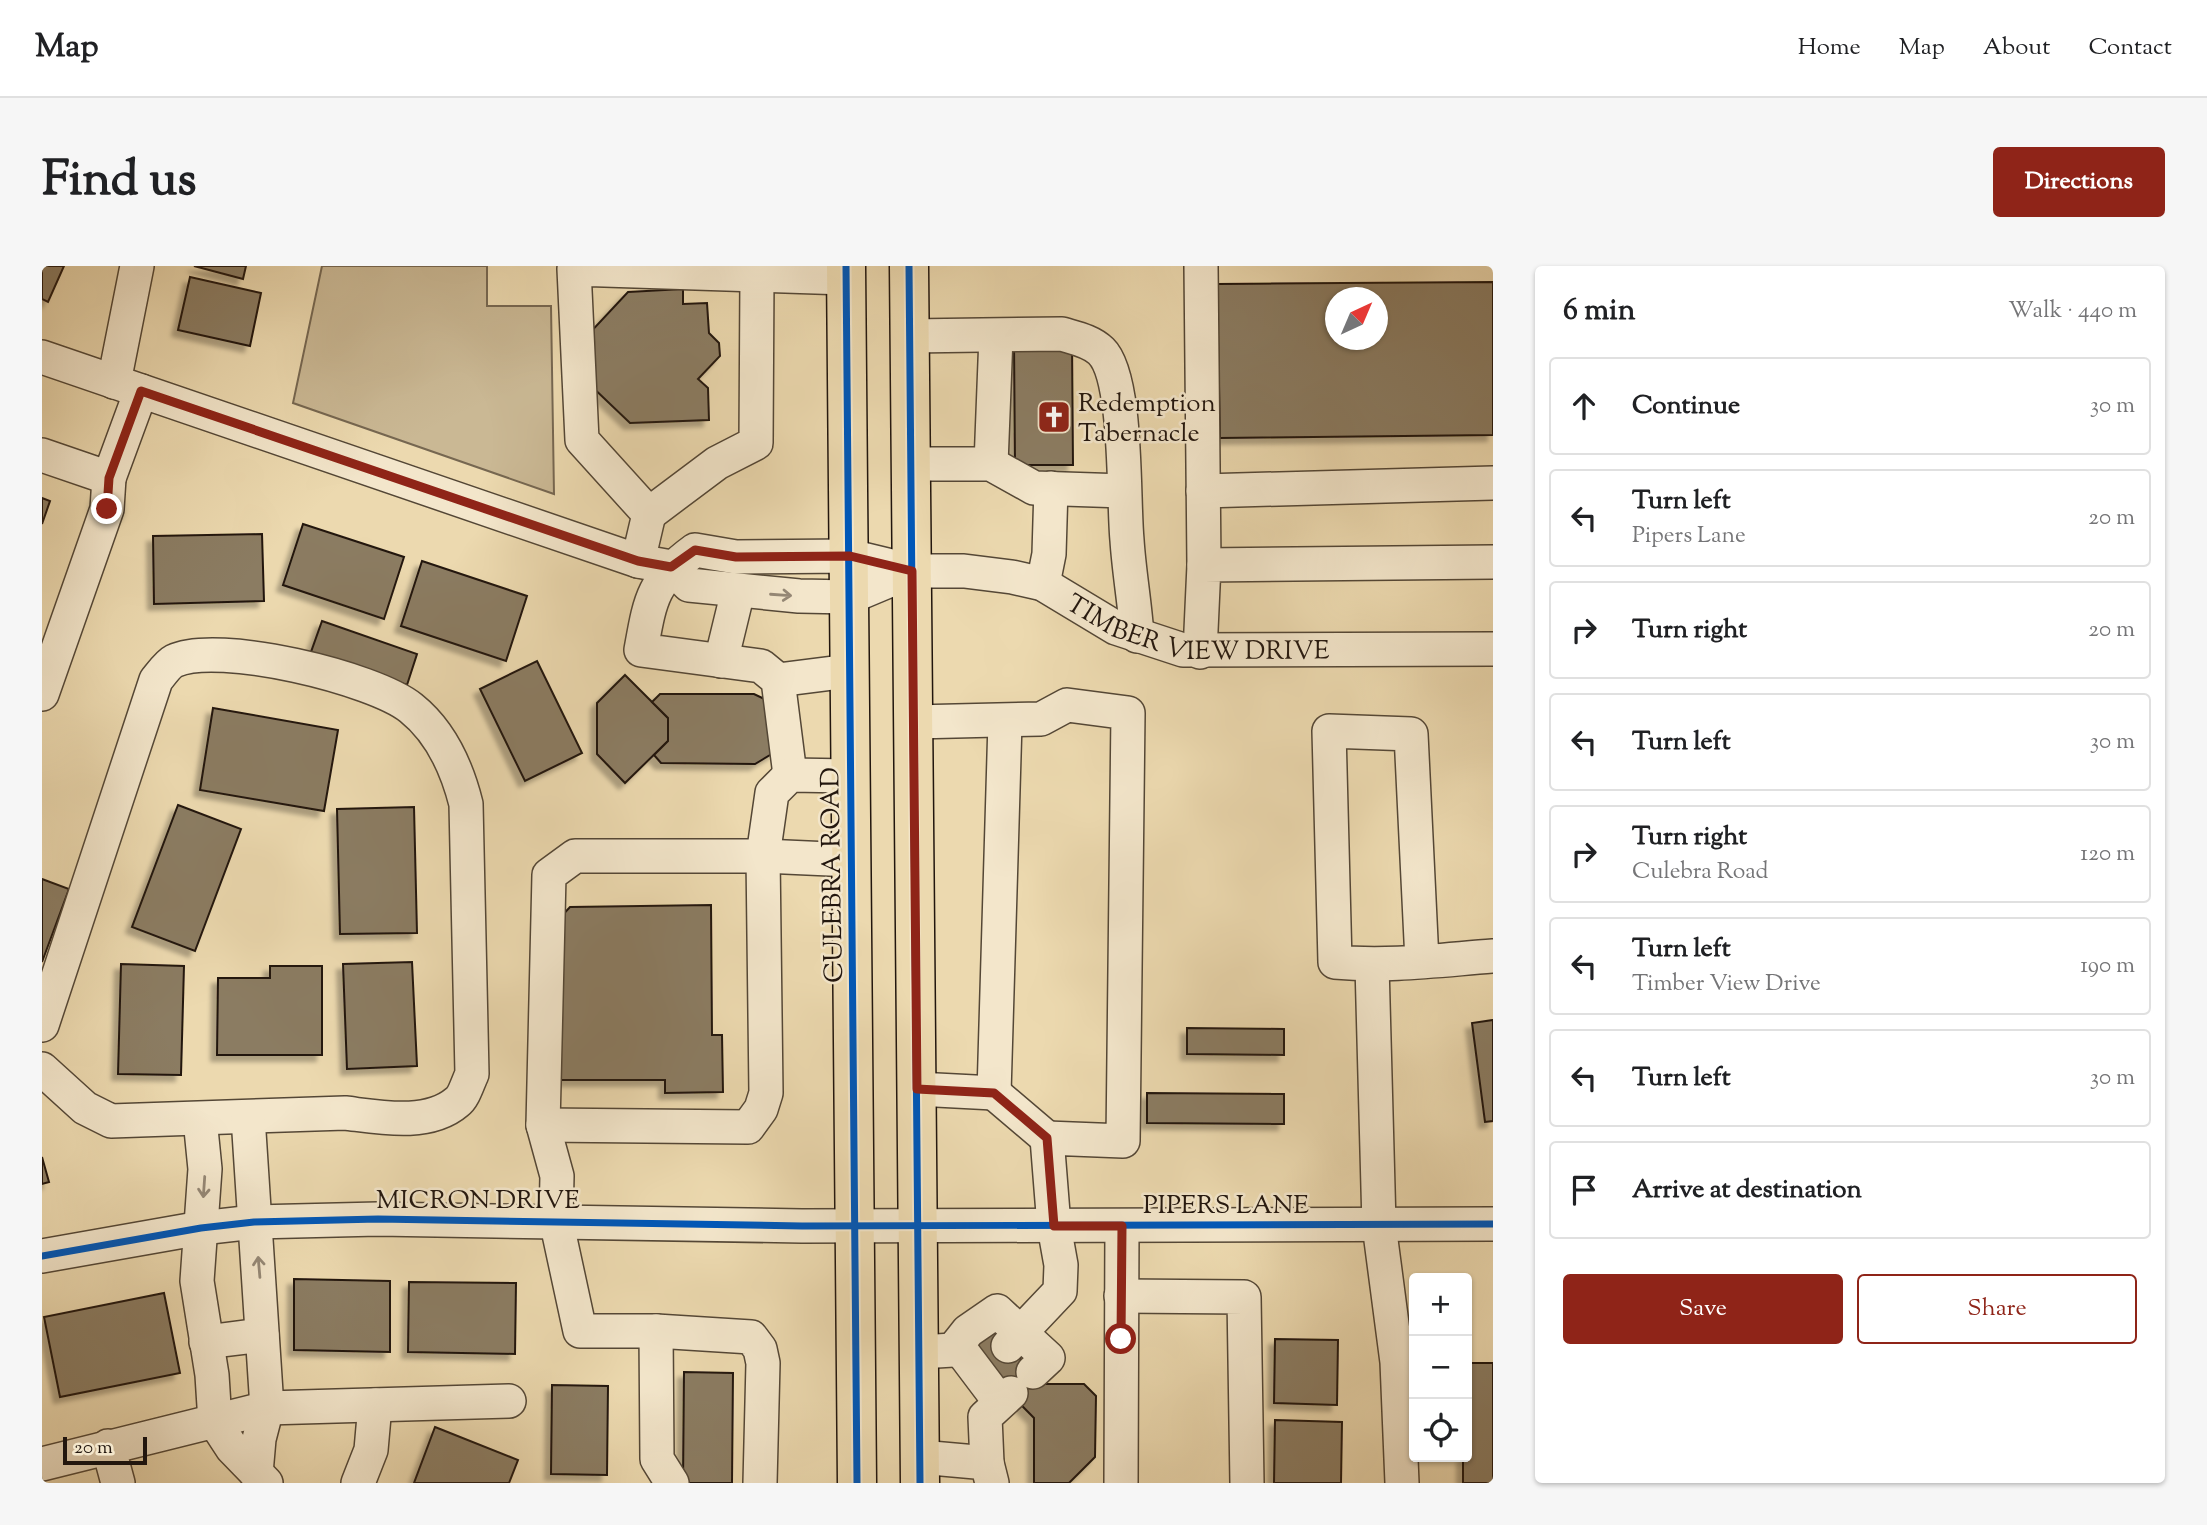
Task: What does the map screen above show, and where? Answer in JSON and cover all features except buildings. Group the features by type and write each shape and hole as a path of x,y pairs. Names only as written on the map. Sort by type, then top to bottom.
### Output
{"main road":[{"path":"909,266 920,1470"},
{"name":"CULEBRA ROAD","path":"846,272 856,1226 856,1483"}],"street":[{"path":"42,694 107,509 109,478 127,386 137,266"},
{"path":"1200,652 1204,565 1201,266"},
{"path":"649,514 582,440 573,269 757,276 846,272"},
{"path":"638,561 649,514 717,463 757,443 757,276"},
{"path":"910,336 1062,334 1082,340 1102,351 1114,376 1119,400 1137,636"},
{"path":"991,464 996,336"},
{"name":"TIMBER VIEW DRIVE","path":"42,357 638,561 671,567 689,585 738,591 850,597 912,571"},
{"path":"42,455 109,478"},
{"path":"912,464 991,464 1034,488 1124,491"},
{"path":"1203,491 1493,483"},
{"path":"1043,584 1048,554 1051,488"},
{"name":"TIMBER VIEW DRIVE","path":"671,567 695,550 736,557 850,556 912,571 993,574 1043,584 1137,636 1166,647 1200,652 1493,649"},
{"path":"1204,565 1493,562"},
{"path":"671,567 651,598 641,650 761,666 778,680 790,775"},
{"path":"721,661 738,591"},
{"path":"42,1025 156,680 174,661 203,656 287,661 360,683 410,707 435,734 458,771 467,804 472,1074 458,1102 427,1116 383,1118 345,1113 111,1121 85,1108 42,1069"},
{"path":"778,680 849,671"},
{"path":"914,722 1005,722 1041,719 1067,705 1128,713 1123,1141 1047,1138 994,1093 917,1089"},
{"path":"994,1093 1005,722"},
{"path":"1422,961 1412,734 1329,731 1335,962 1372,965 1493,956"},
{"path":"543,1125 748,1127 761,1109 766,1093 763,856 772,793 790,775 851,776"},
{"path":"760,1483 763,1363 760,1349 751,1336 656,1331 580,1331 556,1220 557,1176 543,1125 549,876 575,856 763,856 852,860"},
{"path":"1372,965 1379,1225 1397,1362 1402,1483"},
{"path":"248,1117 267,1408 259,1438 261,1478"},
{"path":"200,1119 205,1169 197,1281 212,1375 215,1422 232,1448 261,1478"},
{"path":"999,1355 1060,1291 1061,1265 1054,1226 1047,1138"},
{"name":"MICRON DRIVE","path":"42,1256 201,1228 254,1222 378,1219 556,1220 917,1226"},
{"name":"PIPERS LANE","path":"917,1226 1493,1224"},
{"path":"1121,1483 1122,1226"},
{"path":"1121,1296 1244,1297 1247,1483"},
{"path":"920,1352 953,1350 968,1331 997,1311 999,1355 1015,1389"},
{"path":"656,1331 657,1459 673,1483"},
{"path":"206,1342 262,1335"},
{"path":"920,1470 989,1473 985,1417 1048,1358 999,1355 957,1345"},
{"path":"42,1464 267,1408 509,1401"},
{"path":"358,1483 371,1450 375,1405"},
{"path":"108,1446 118,1483"}],"shaded area":[{"path":"322,266 487,266 487,306 551,306 554,494 293,403"}],"cycle path":[{"path":"846,266 857,1483"},
{"path":"909,266 920,1483"},
{"path":"42,1256 201,1228 254,1222 378,1219 802,1226 1493,1224"}],"place":[{"name":"Redemption Tabernacle","path":"1054,417"}],"route":[{"path":"107,509 109,478 141,391 638,561 671,567 695,550 736,557 850,556 912,571 917,1089 994,1093 1047,1138 1054,1226 1122,1226 1121,1339"}]}
